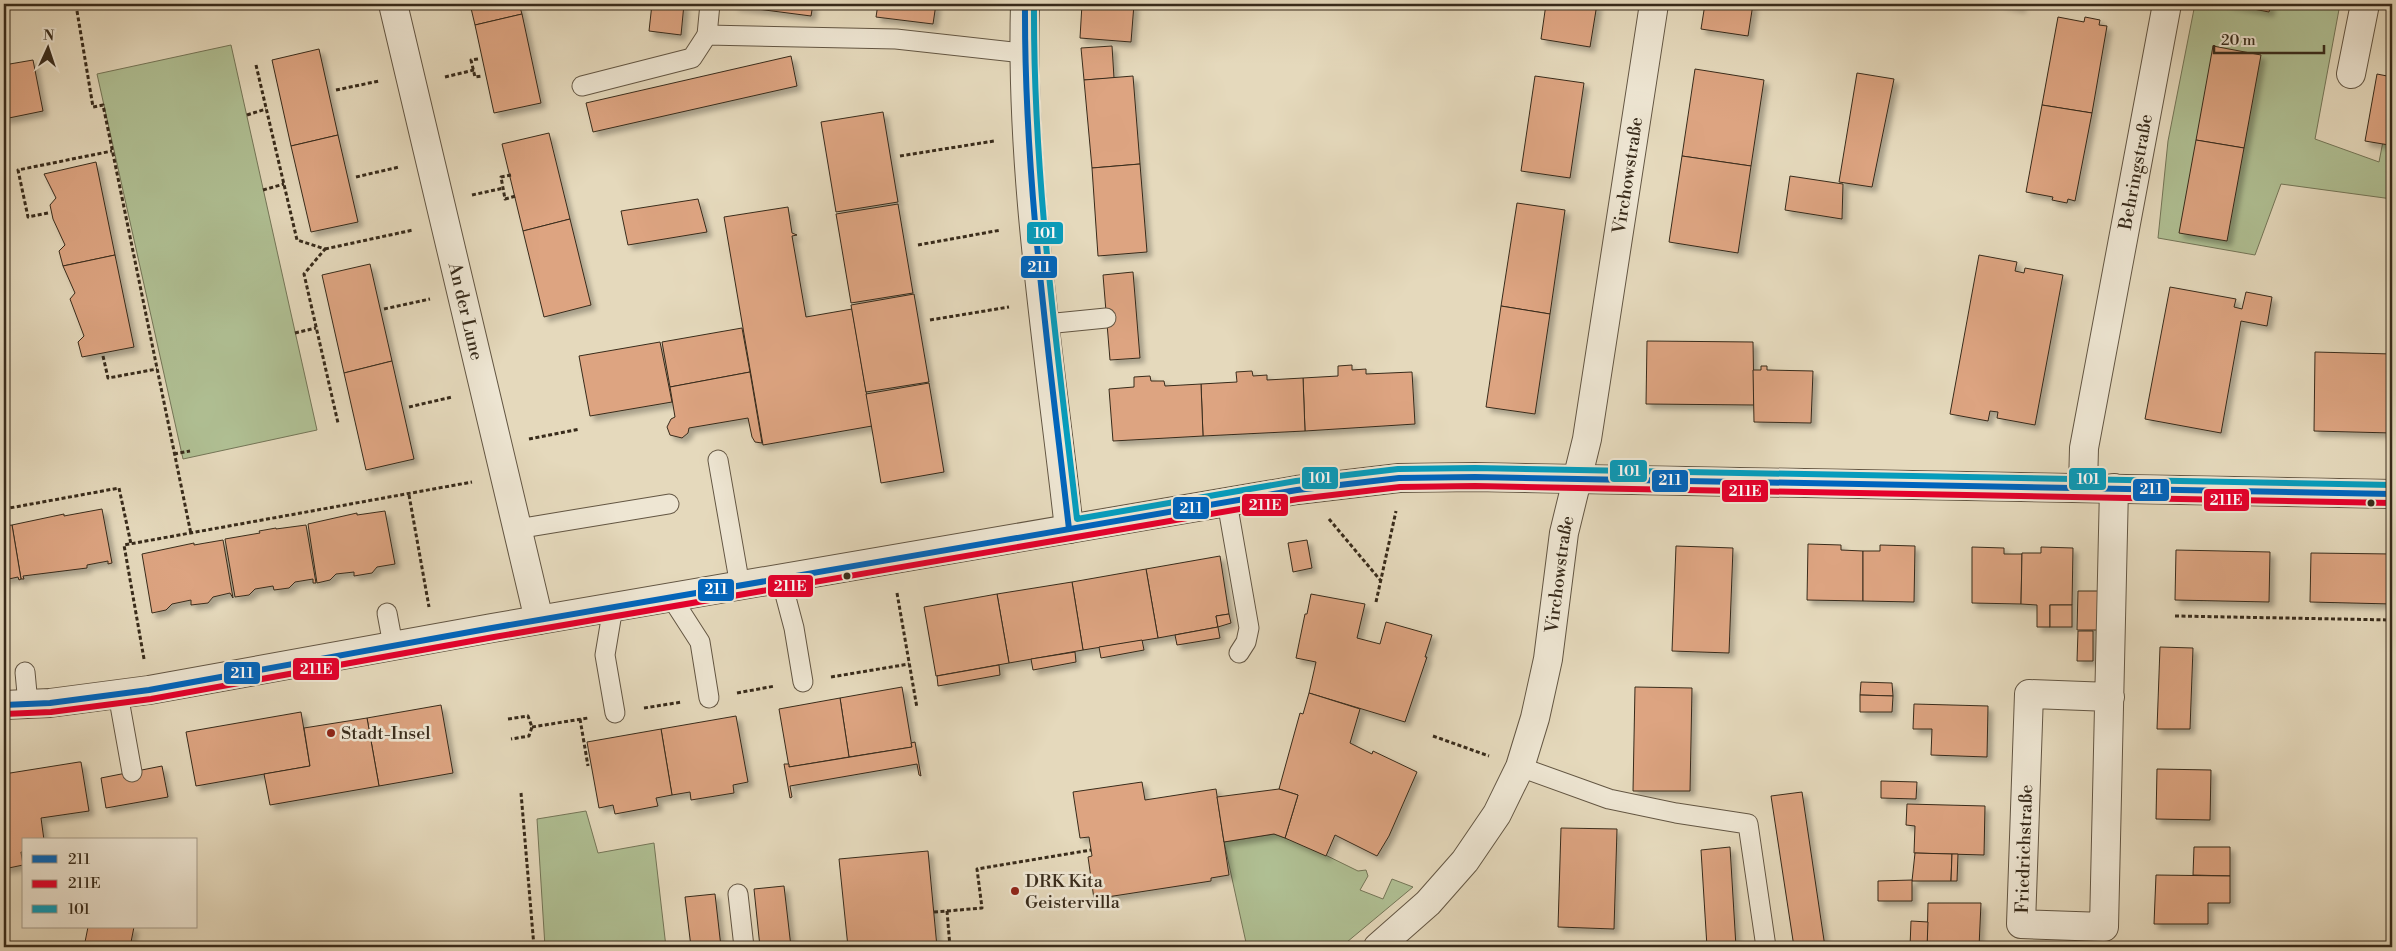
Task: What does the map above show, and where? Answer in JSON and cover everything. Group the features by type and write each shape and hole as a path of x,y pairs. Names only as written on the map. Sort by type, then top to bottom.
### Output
{"street":[{"name":"An der Lune","path":"393,4 539,620"},
{"path":"1025,4 1023,53 1027,129 1069,529"},
{"name":"Virchowstraße","path":"1378,947 1428,903 1465,860 1497,814 1508,762 1535,718 1548,659 1564,532 1587,439 1654,4"},
{"name":"Behringstraße","path":"2083,487 2084,448 2167,4"},
{"path":"2352,74 2365,4"},
{"path":"16,704 118,694 1297,490 1399,478 2083,487 2392,494"},
{"name":"Friedrichstraße","path":"2110,697 2029,694 2021,924 2104,926 2110,697 2114,488"}],"lane":[{"path":"582,86 692,58 706,35 710,4"},
{"path":"706,35 896,38 1023,53"},
{"path":"1046,324 1106,318"},
{"path":"718,460 740,586"},
{"path":"1227,502 1249,628 1246,642 1239,653"},
{"path":"518,529 669,504"},
{"path":"781,579 794,628 803,682"},
{"path":"671,597 700,642 709,698"},
{"path":"613,607 605,655 615,713"},
{"path":"387,613 393,645"},
{"path":"16,704 25,672"},
{"path":"118,694 132,772"},
{"path":"1508,762 1609,799 1676,813 1748,824 1766,947"},
{"path":"738,894 744,947"}],"path":[{"path":"77,11 93,108 103,105 191,534"},
{"path":"478,59 471,60 476,77 482,76"},
{"path":"256,65 297,240 325,249 422,228"},
{"path":"441,78 474,70"},
{"path":"336,90 387,79"},
{"path":"247,115 266,109"},
{"path":"900,156 998,140"},
{"path":"48,213 28,217 18,170 112,151"},
{"path":"356,177 407,165"},
{"path":"511,175 501,177 505,199 516,196"},
{"path":"263,190 284,184"},
{"path":"468,195 504,188"},
{"path":"918,245 1004,230"},
{"path":"325,249 304,274 338,423"},
{"path":"384,309 438,297"},
{"path":"930,320 1012,306"},
{"path":"295,334 316,328"},
{"path":"103,356 108,378 157,369"},
{"path":"408,407 460,396"},
{"path":"498,445 580,429"},
{"path":"174,454 190,451"},
{"path":"1376,602 1397,507 1399,478"},
{"path":"144,661 124,545 408,495 480,480"},
{"path":"4,508 119,488 131,544"},
{"path":"408,495 430,610"},
{"path":"1325,515 1381,581"},
{"path":"896,587 917,708"},
{"path":"2175,616 2392,620"},
{"path":"508,719 528,716 532,727 529,736 512,739"},
{"path":"580,719 588,766"},
{"path":"1433,736 1508,762"},
{"path":"521,793 534,947"},
{"path":"934,912 982,908 977,869 1091,850"},
{"path":"947,911 950,947"}],"green space":[{"path":"2195,4 2340,4 2315,139 2379,162 2392,95 2392,199 2281,184 2255,255 2158,238 2168,141"},
{"path":"231,45 317,430 183,459 97,74"},
{"path":"586,811 598,853 654,843 666,947 545,947 537,819"},
{"path":"1274,834 1305,845 1358,871 1366,870 1368,876 1360,890 1383,899 1392,879 1413,887 1341,947 1247,947 1224,842"}],"building":[{"path":"470,4 519,4 522,14 475,25"},
{"path":"652,4 684,4 681,35 649,31"},
{"path":"734,4 813,4 811,16 734,6"},
{"path":"878,4 936,4 933,24 876,17"},
{"path":"1082,4 1134,4 1131,42 1080,38"},
{"path":"1546,4 1597,4 1590,47 1541,39"},
{"path":"1705,4 1753,4 1748,36 1701,29"},
{"path":"2001,4 2021,4 2021,8"},
{"path":"2227,4 2271,4 2269,12"},
{"path":"522,14 541,103 494,113 475,25"},
{"path":"2058,17 2084,22 2085,17 2100,20 2099,25 2107,26 2092,113 2042,105"},
{"path":"1112,46 1114,78 1084,80 1081,48"},
{"path":"2213,46 2261,55 2244,148 2196,140"},
{"path":"319,49 338,135 291,146 272,60"},
{"path":"791,56 797,86 593,132 586,103"},
{"path":"33,60 43,111 4,119 4,65"},
{"path":"1695,69 1764,80 1751,166 1682,156"},
{"path":"1857,73 1894,79 1872,187 1839,182"},
{"path":"2377,74 2392,77 2392,151 2388,150 2389,145 2365,141"},
{"path":"1133,76 1140,164 1092,168 1084,80"},
{"path":"1535,76 1584,83 1570,178 1521,171"},
{"path":"2042,105 2092,113 2075,201 2068,199 2067,203 2052,200 2053,197 2026,192"},
{"path":"883,112 898,202 836,212 821,122"},
{"path":"549,133 570,219 523,231 502,144"},
{"path":"338,135 358,222 311,232 291,146"},
{"path":"2196,140 2244,148 2227,241 2179,233"},
{"path":"1682,156 1751,166 1738,253 1669,242"},
{"path":"96,162 115,255 63,266 59,251 65,245 53,219 50,205 56,198 44,174"},
{"path":"1140,164 1147,252 1098,256 1092,168"},
{"path":"1790,176 1843,184 1842,219 1785,210"},
{"path":"698,199 707,232 628,245 621,211"},
{"path":"1517,203 1565,210 1550,314 1501,306"},
{"path":"898,204 913,293 851,303 836,214"},
{"path":"788,207 792,233 797,235 792,236 806,317 852,309 872,426 763,445 724,217"},
{"path":"570,219 591,305 544,317 523,231"},
{"path":"115,255 134,347 82,357 78,342 84,336 70,299 75,293 63,266"},
{"path":"1979,255 2017,262 2015,271 2024,273 2025,268 2063,275 2035,425 1997,418 1998,412 1990,411 1988,421 1950,414"},
{"path":"370,264 392,361 344,373 322,275"},
{"path":"1133,272 1140,358 1110,360 1103,275"},
{"path":"2170,287 2236,299 2234,307 2242,309 2246,292 2272,297 2267,326 2241,321 2221,433 2145,419"},
{"path":"914,294 929,382 866,392 851,305"},
{"path":"1501,306 1550,314 1535,414 1486,407"},
{"path":"742,328 750,372 670,387 662,342"},
{"path":"1647,341 1753,342 1754,405 1646,404"},
{"path":"660,342 672,402 590,416 579,356"},
{"path":"2315,352 2392,354 2392,433 2314,431"},
{"path":"392,361 414,459 366,470 344,373"},
{"path":"1352,365 1352,370 1366,369 1366,374 1412,372 1415,424 1305,431 1303,378 1338,376 1338,366"},
{"path":"1761,366 1767,366 1767,370 1813,371 1811,423 1754,422 1753,370 1761,370"},
{"path":"1252,371 1253,376 1267,375 1267,380 1303,378 1305,431 1203,436 1201,384 1237,382 1236,372"},
{"path":"750,372 762,443 755,442 752,437 748,418 689,428 688,433 682,438 670,435 667,427 671,419 675,417 670,387"},
{"path":"1150,376 1151,381 1164,381 1165,386 1201,384 1203,436 1113,441 1109,389 1134,387 1134,377"},
{"path":"929,383 944,472 881,483 866,394"},
{"path":"102,509 112,563 108,564 108,561 87,565 87,568 23,576 24,579 21,579 12,525 64,514 64,516"},
{"path":"385,511 395,564 377,567 372,573 354,576 354,572 336,574 330,580 317,583 308,524 357,513 357,515"},
{"path":"12,525 21,579 19,580 18,577 4,580 4,526"},
{"path":"306,525 316,583 313,583 313,579 295,582 289,588 274,590 273,586 255,589 249,595 235,597 225,539 260,533 259,531 276,528"},
{"path":"223,540 233,598 230,593 213,597 208,603 191,605 191,600 172,604 166,610 152,613 142,554 194,543 194,545"},
{"path":"1307,540 1312,568 1293,572 1288,543"},
{"path":"1808,544 1841,545 1841,550 1863,551 1863,601 1807,600"},
{"path":"1880,545 1915,546 1914,602 1863,601 1863,551 1880,551"},
{"path":"1676,546 1733,548 1729,653 1672,651"},
{"path":"1972,547 2004,548 2004,554 2022,554 2021,604 1972,603"},
{"path":"2041,547 2073,548 2072,605 2050,605 2050,627 2037,627 2037,605 2021,604 2022,553 2041,553"},
{"path":"2176,550 2270,552 2269,602 2175,600"},
{"path":"2311,553 2392,554 2392,604 2310,602"},
{"path":"1220,556 1229,614 1216,616 1218,627 1158,638 1146,569"},
{"path":"1146,569 1158,638 1083,650 1072,582"},
{"path":"1072,582 1083,650 1009,663 997,594"},
{"path":"2078,591 2099,591 2098,630 2077,630"},
{"path":"997,594 1009,663 936,676 924,607"},
{"path":"1311,594 1365,604 1357,638 1380,644 1386,622 1432,635 1425,657 1427,657 1405,722 1309,693 1316,662 1296,658"},
{"path":"2050,605 2072,605 2072,627 2050,627"},
{"path":"1229,614 1231,623 1218,627 1216,616"},
{"path":"1218,627 1220,638 1177,645 1175,635"},
{"path":"2078,631 2093,631 2093,661 2077,661"},
{"path":"1142,640 1144,650 1101,658 1099,647"},
{"path":"2160,647 2193,648 2190,729 2157,729"},
{"path":"1075,652 1076,662 1033,670 1031,659"},
{"path":"999,665 1000,675 938,686 937,676"},
{"path":"1861,682 1892,683 1893,696 1860,695"},
{"path":"902,687 912,747 849,757 840,698"},
{"path":"1635,687 1692,688 1690,791 1633,791"},
{"path":"1309,693 1360,709 1350,743 1372,754 1373,751 1417,772 1389,836 1377,856 1335,835 1326,856 1285,838 1298,795 1279,789 1300,713 1303,714"},
{"path":"1860,695 1893,696 1892,712 1860,712"},
{"path":"840,698 849,757 789,767 779,709"},
{"path":"1914,704 1988,706 1987,757 1931,755 1932,729 1913,729"},
{"path":"441,705 453,773 379,786 367,718"},
{"path":"301,712 310,766 196,786 186,732"},
{"path":"736,716 748,782 733,785 734,793 691,800 690,792 672,795 661,729"},
{"path":"367,718 379,786 270,805 264,774 310,766 304,728"},
{"path":"661,729 672,795 656,798 658,806 615,814 613,805 599,808 587,742"},
{"path":"915,742 921,776 919,775 917,764 790,786 792,797 790,798 784,764 789,764 789,767 912,747 911,743"},
{"path":"81,762 89,811 41,818 44,838 22,838 22,865 4,869 4,774"},
{"path":"162,766 168,797 106,808 101,778"},
{"path":"2157,769 2211,770 2210,820 2156,819"},
{"path":"1881,781 1917,782 1916,799 1881,798"},
{"path":"1142,782 1145,800 1216,789 1229,875 1211,878 1211,881 1094,899 1088,857 1092,856 1089,837 1080,838 1073,792"},
{"path":"1279,789 1298,795 1285,838 1274,834 1224,842 1217,797"},
{"path":"1802,792 1825,947 1794,947 1771,796"},
{"path":"1907,804 1985,806 1984,855 1914,853 1915,826 1906,825"},
{"path":"1561,828 1617,829 1614,929 1558,927"},
{"path":"1730,847 1736,947 1707,947 1701,850"},
{"path":"2194,847 2230,847 2230,876 2193,875"},
{"path":"928,851 937,947 848,947 839,859"},
{"path":"1915,853 1952,854 1951,881 1912,881"},
{"path":"1952,854 1958,854 1957,881 1951,881"},
{"path":"2156,875 2230,876 2230,903 2208,903 2208,924 2154,924"},
{"path":"1912,880 1912,901 1878,901 1878,881"},
{"path":"784,886 791,947 760,947 754,889"},
{"path":"715,894 721,947 691,947 685,897"},
{"path":"1928,903 1981,903 1979,947 1927,947"},
{"path":"1911,921 1928,922 1927,947 1910,947"},
{"path":"88,928 134,928 130,947 84,947"}],"transit line":[{"name":"211","path":"1025,4 1026,70 1033,201 1069,529"},
{"name":"101","path":"1034,4 1037,133 1042,198 1054,326 1077,519 1296,481 1398,469 1475,468 2392,485"},
{"name":"211","path":"4,705 50,703 149,690 492,628 1297,490 1399,478 1475,477 2392,494"},
{"name":"211E","path":"4,714 51,712 151,699 494,637 1298,499 1400,487 1475,486 2392,503"}],"place":[{"name":"Stadt-Insel","path":"331,733"},
{"name":"DRK Kita Geistervilla","path":"1015,891"}]}
